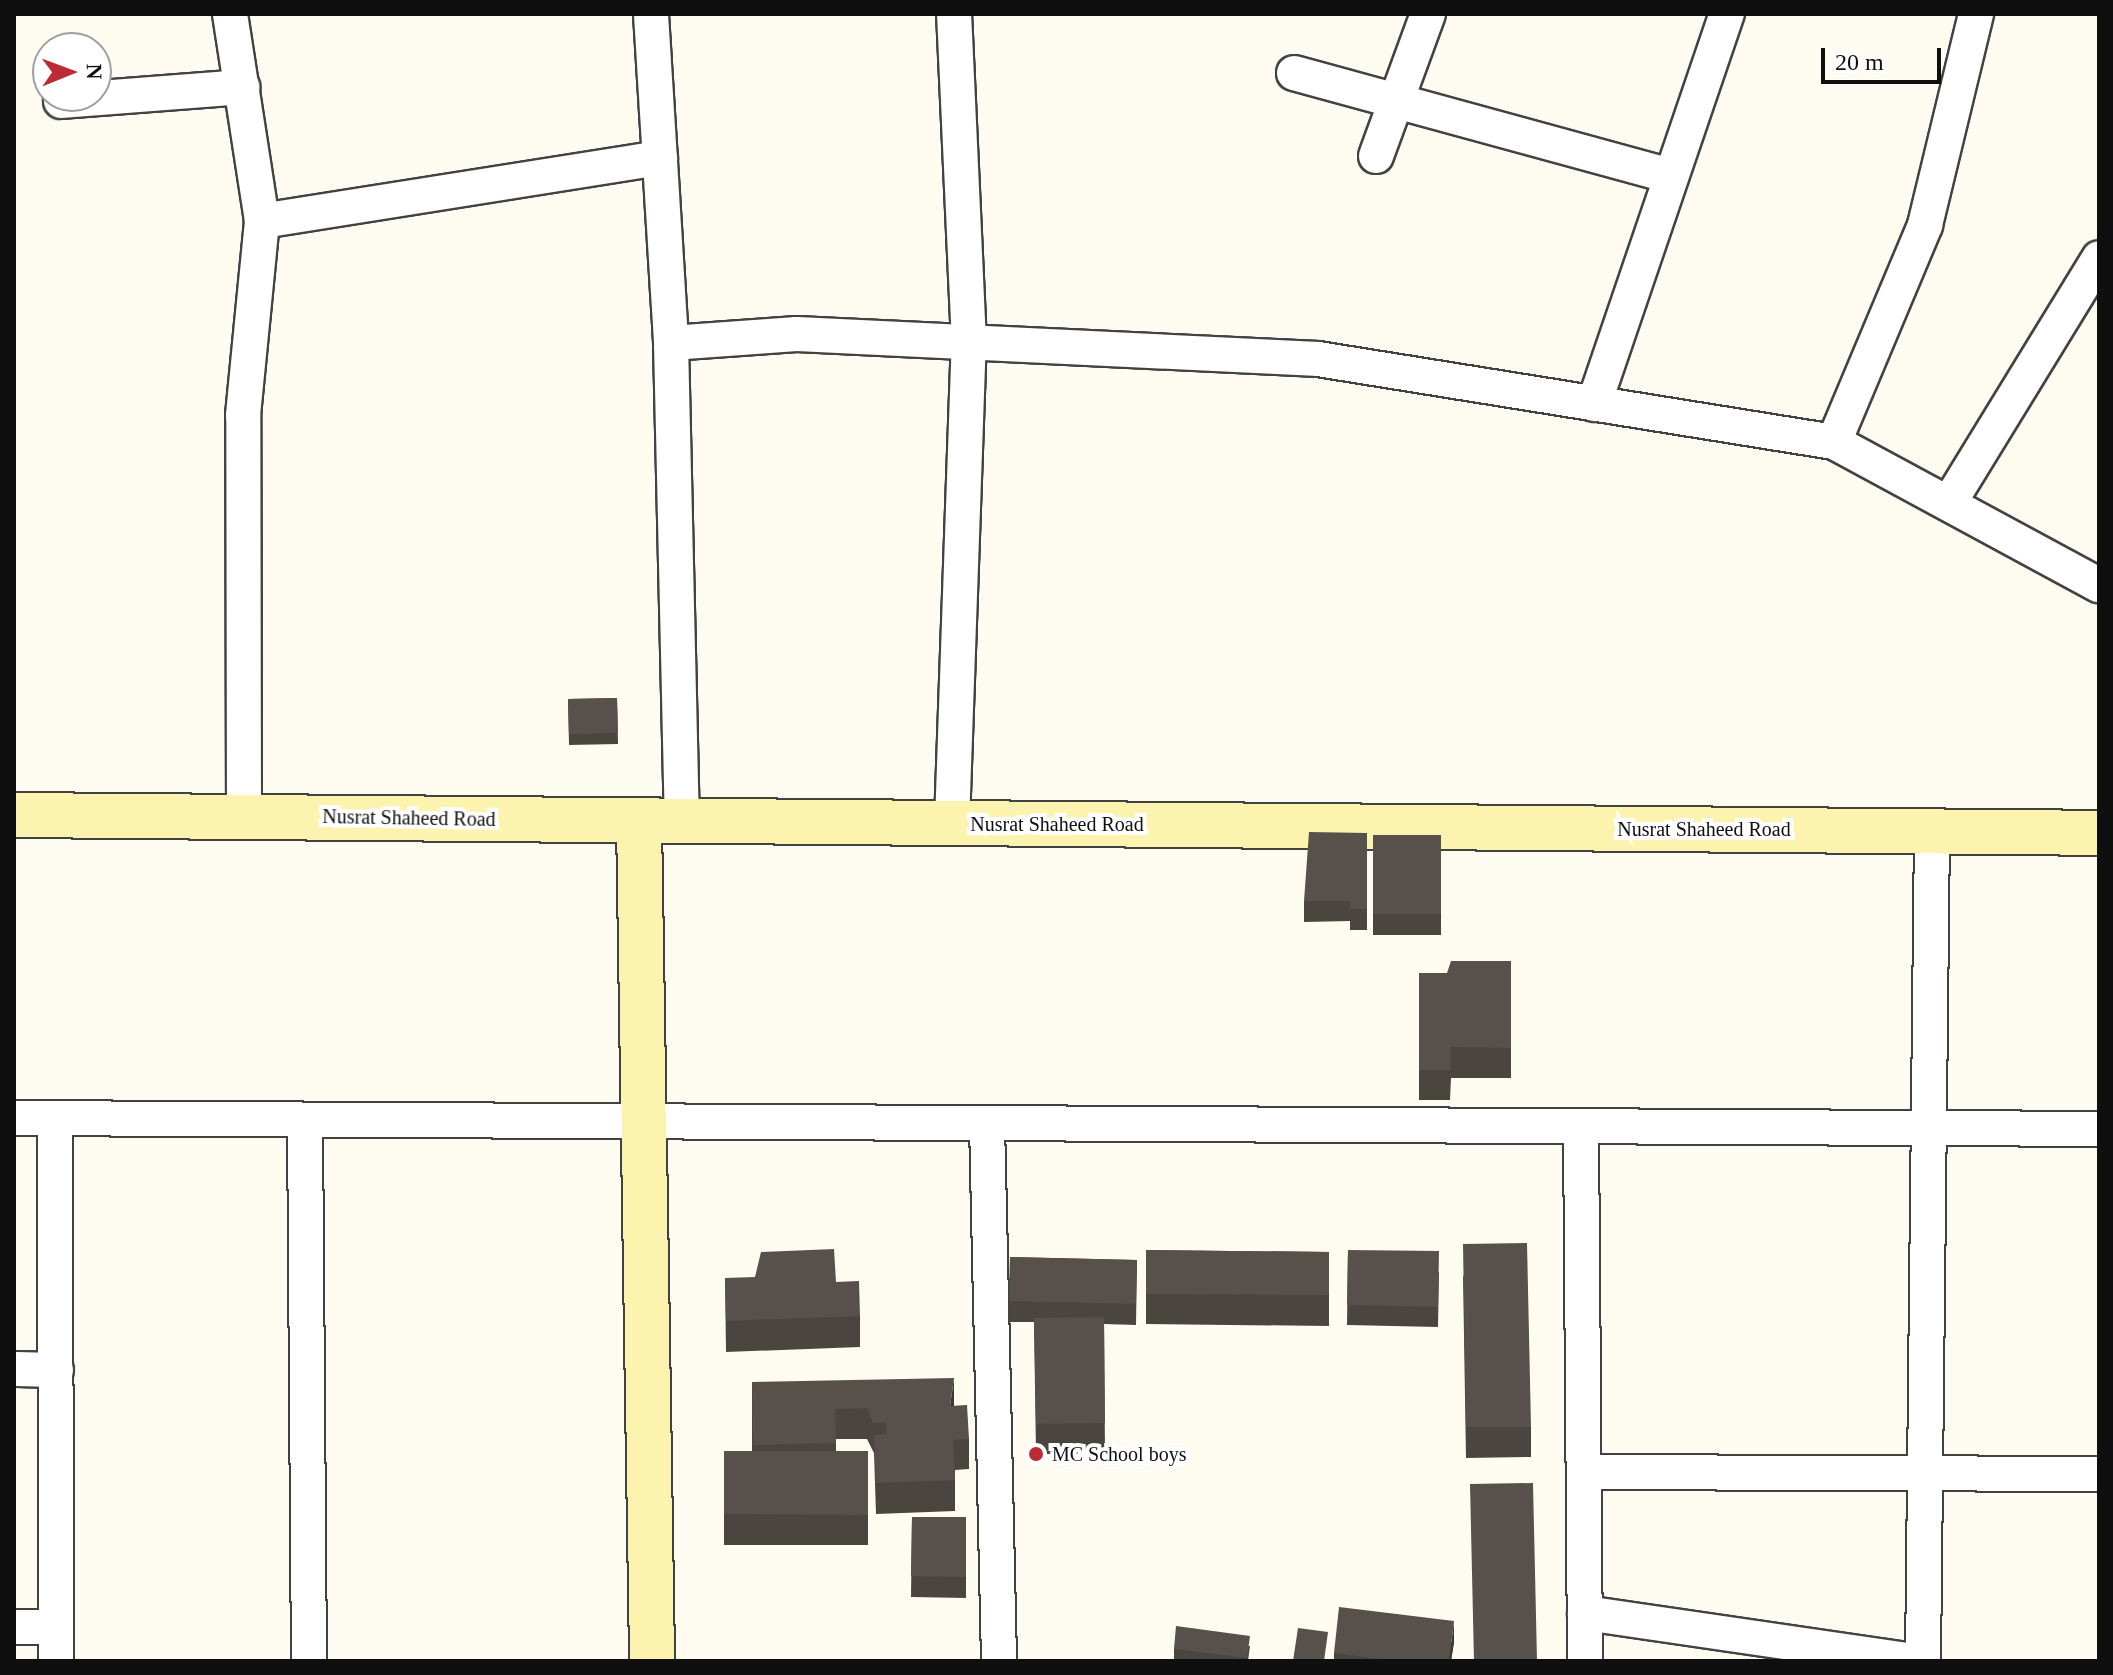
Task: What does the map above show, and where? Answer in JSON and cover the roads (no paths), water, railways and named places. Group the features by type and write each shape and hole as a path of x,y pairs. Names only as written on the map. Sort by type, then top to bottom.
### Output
{"street":[{"path":"230,14 262,221 243,415 244,817"},
{"path":"651,14 671,343 682,820"},
{"path":"952,823 969,343 954,14"},
{"path":"1376,156 1399,106 1428,14"},
{"path":"1594,404 1727,14"},
{"path":"1834,442 1925,225 1976,14"},
{"path":"1294,73 1399,106 1671,176"},
{"path":"112,97 242,87"},
{"path":"262,221 660,158"},
{"path":"1949,503 2099,258"},
{"path":"671,343 797,334 1318,359 1834,442 2099,585"},
{"name":"Nusrat Shaheed Road","path":"14,815 2099,833"},
{"path":"639,820 652,1661"},
{"path":"1923,1661 1932,831"},
{"path":"14,1118 2099,1129"},
{"path":"55,1118 56,1661"},
{"path":"305,1120 309,1661"},
{"path":"987,1123 999,1661"},
{"path":"1581,1126 1585,1661"},
{"path":"14,1369 56,1370"},
{"path":"1584,1472 2099,1474"},
{"path":"1585,1613 1915,1661"},
{"path":"14,1627 56,1627"}],"place":[{"name":"MC School boys","path":"1036,1454"}]}
